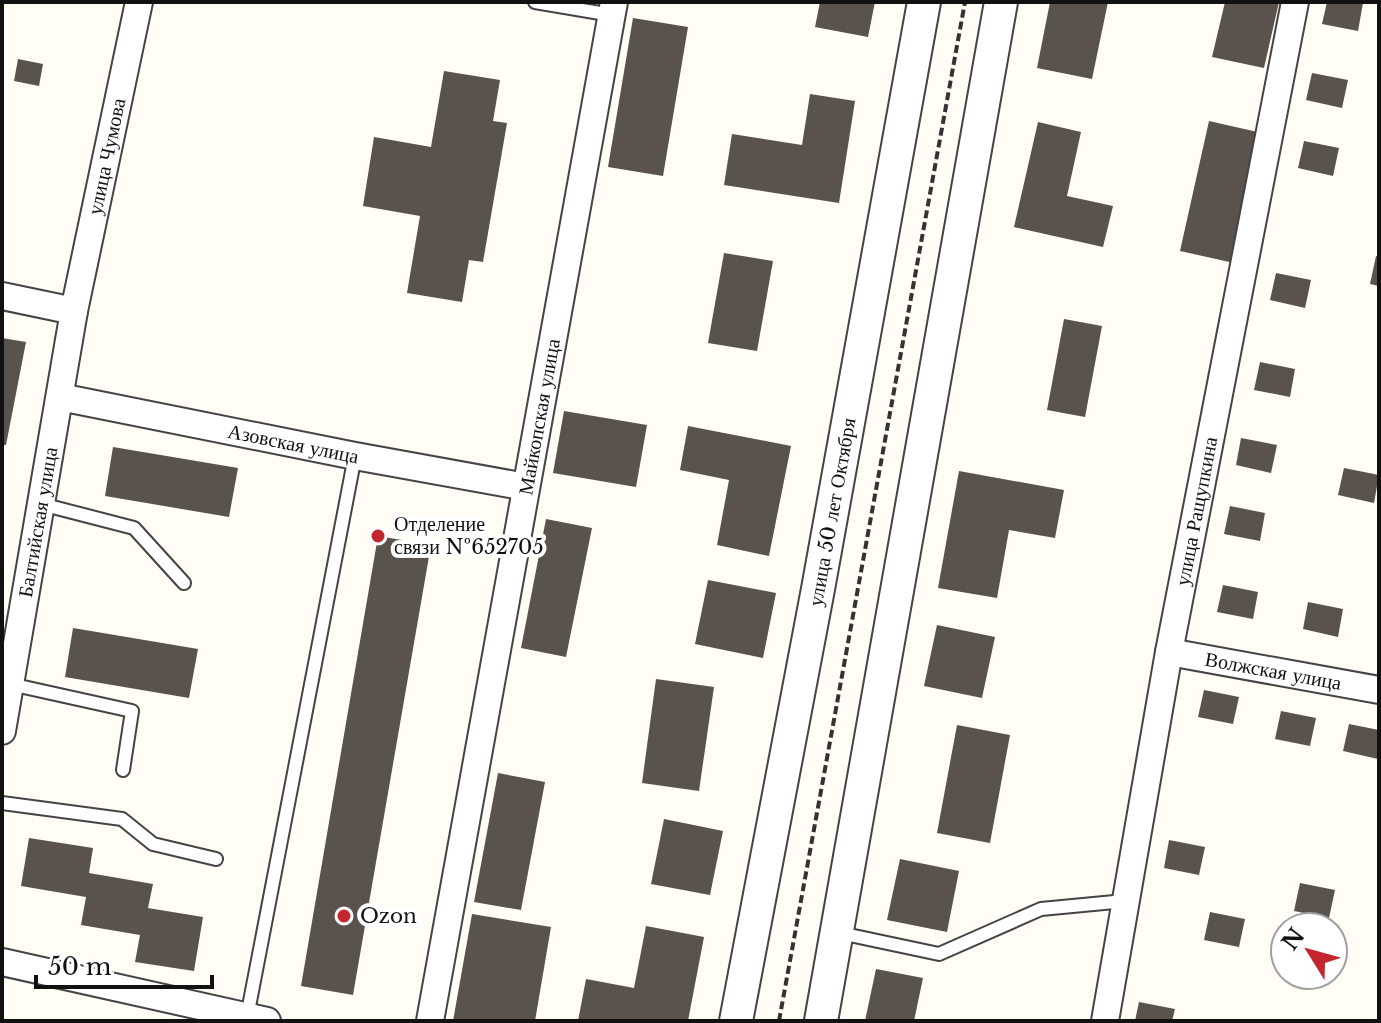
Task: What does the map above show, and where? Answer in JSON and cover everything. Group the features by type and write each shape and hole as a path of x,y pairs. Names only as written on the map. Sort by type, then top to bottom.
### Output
{"street":[{"name":"улица Чумова","path":"74,311 139,2"},
{"name":"улица 50 лет Октября","path":"736,1021 924,2"},
{"path":"821,1021 1001,2"},
{"name":"улица Ращупкина","path":"1105,1021 1169,652 1295,2"},
{"name":"Майкопская улица","path":"430,1021 613,8"},
{"path":"2,296 74,311"},
{"name":"Балтийская улица","path":"2,731 74,311"},
{"name":"Азовская улица","path":"60,397 526,487"},
{"name":"Волжская улица","path":"1169,652 1379,690"},
{"path":"2,962 257,1019"}],"lane":[{"path":"535,2 613,8"},
{"path":"257,1019 355,456"},
{"path":"41,504 134,528 184,583"},
{"path":"10,684 132,711 123,770"},
{"path":"2,803 122,819 153,844 216,859"},
{"path":"836,933 939,954 1041,909 1126,901"}],"path":[{"path":"779,1021 965,2"}],"building":[{"path":"820,2 875,2 868,37 815,27"},
{"path":"1050,2 1108,2 1092,79 1037,68"},
{"path":"1225,2 1279,2 1264,68 1212,57"},
{"path":"1327,2 1363,3 1358,31 1322,24"},
{"path":"633,18 688,27 663,176 608,167"},
{"path":"18,59 43,64 39,86 14,81"},
{"path":"444,71 500,80 493,121 507,123 483,262 469,260 462,302 407,293 420,216 363,206 374,137 431,147"},
{"path":"1312,73 1348,80 1342,108 1306,100"},
{"path":"810,94 855,101 839,203 724,185 732,134 802,145"},
{"path":"1209,121 1262,133 1234,263 1180,251"},
{"path":"1038,122 1081,132 1067,196 1113,206 1103,247 1014,227"},
{"path":"1304,141 1339,148 1333,176 1298,168"},
{"path":"724,253 773,261 757,351 708,343"},
{"path":"1376,256 1379,257 1379,286 1370,284"},
{"path":"1276,273 1311,280 1305,308 1270,300"},
{"path":"1064,319 1102,326 1085,417 1047,410"},
{"path":"2,338 26,342 6,445 2,445"},
{"path":"1260,362 1295,369 1290,397 1254,390"},
{"path":"564,411 647,425 636,487 553,473"},
{"path":"688,426 791,446 769,556 717,545 729,480 680,470"},
{"path":"1241,438 1277,445 1271,473 1236,465"},
{"path":"113,447 238,468 229,517 105,496"},
{"path":"1344,468 1379,475 1374,503 1338,495"},
{"path":"959,471 1064,490 1055,538 1009,530 997,598 938,588"},
{"path":"1230,506 1265,513 1260,541 1224,534"},
{"path":"546,519 592,528 566,657 521,648"},
{"path":"378,536 431,545 353,995 301,986"},
{"path":"708,580 776,593 763,658 695,644"},
{"path":"1223,585 1258,592 1253,619 1217,612"},
{"path":"1308,602 1343,609 1338,637 1303,629"},
{"path":"937,625 995,637 982,698 924,686"},
{"path":"73,628 198,649 189,698 65,677"},
{"path":"656,679 714,687 699,791 642,783"},
{"path":"1204,690 1239,697 1233,724 1198,717"},
{"path":"1281,711 1316,718 1310,746 1275,739"},
{"path":"1349,724 1379,730 1378,759 1343,751"},
{"path":"957,725 1010,735 990,843 937,833"},
{"path":"498,773 545,782 521,910 474,902"},
{"path":"664,819 723,831 710,895 651,884"},
{"path":"29,838 93,848 89,873 153,884 148,908 203,917 194,971 135,962 140,935 81,925 86,897 21,886"},
{"path":"1169,840 1205,847 1199,875 1164,868"},
{"path":"900,859 959,871 947,932 887,920"},
{"path":"1300,883 1335,890 1330,911 1294,911"},
{"path":"1210,912 1245,919 1239,947 1204,940"},
{"path":"472,914 551,927 535,1021 453,1021"},
{"path":"646,926 704,937 688,1021 578,1021 586,979 634,988"},
{"path":"876,969 923,978 914,1021 865,1021"},
{"path":"1139,1002 1175,1009 1172,1021 1135,1021"}],"place":[{"name":"Отделение связи №652705","path":"378,536"},
{"name":"Ozon","path":"344,916"}]}
